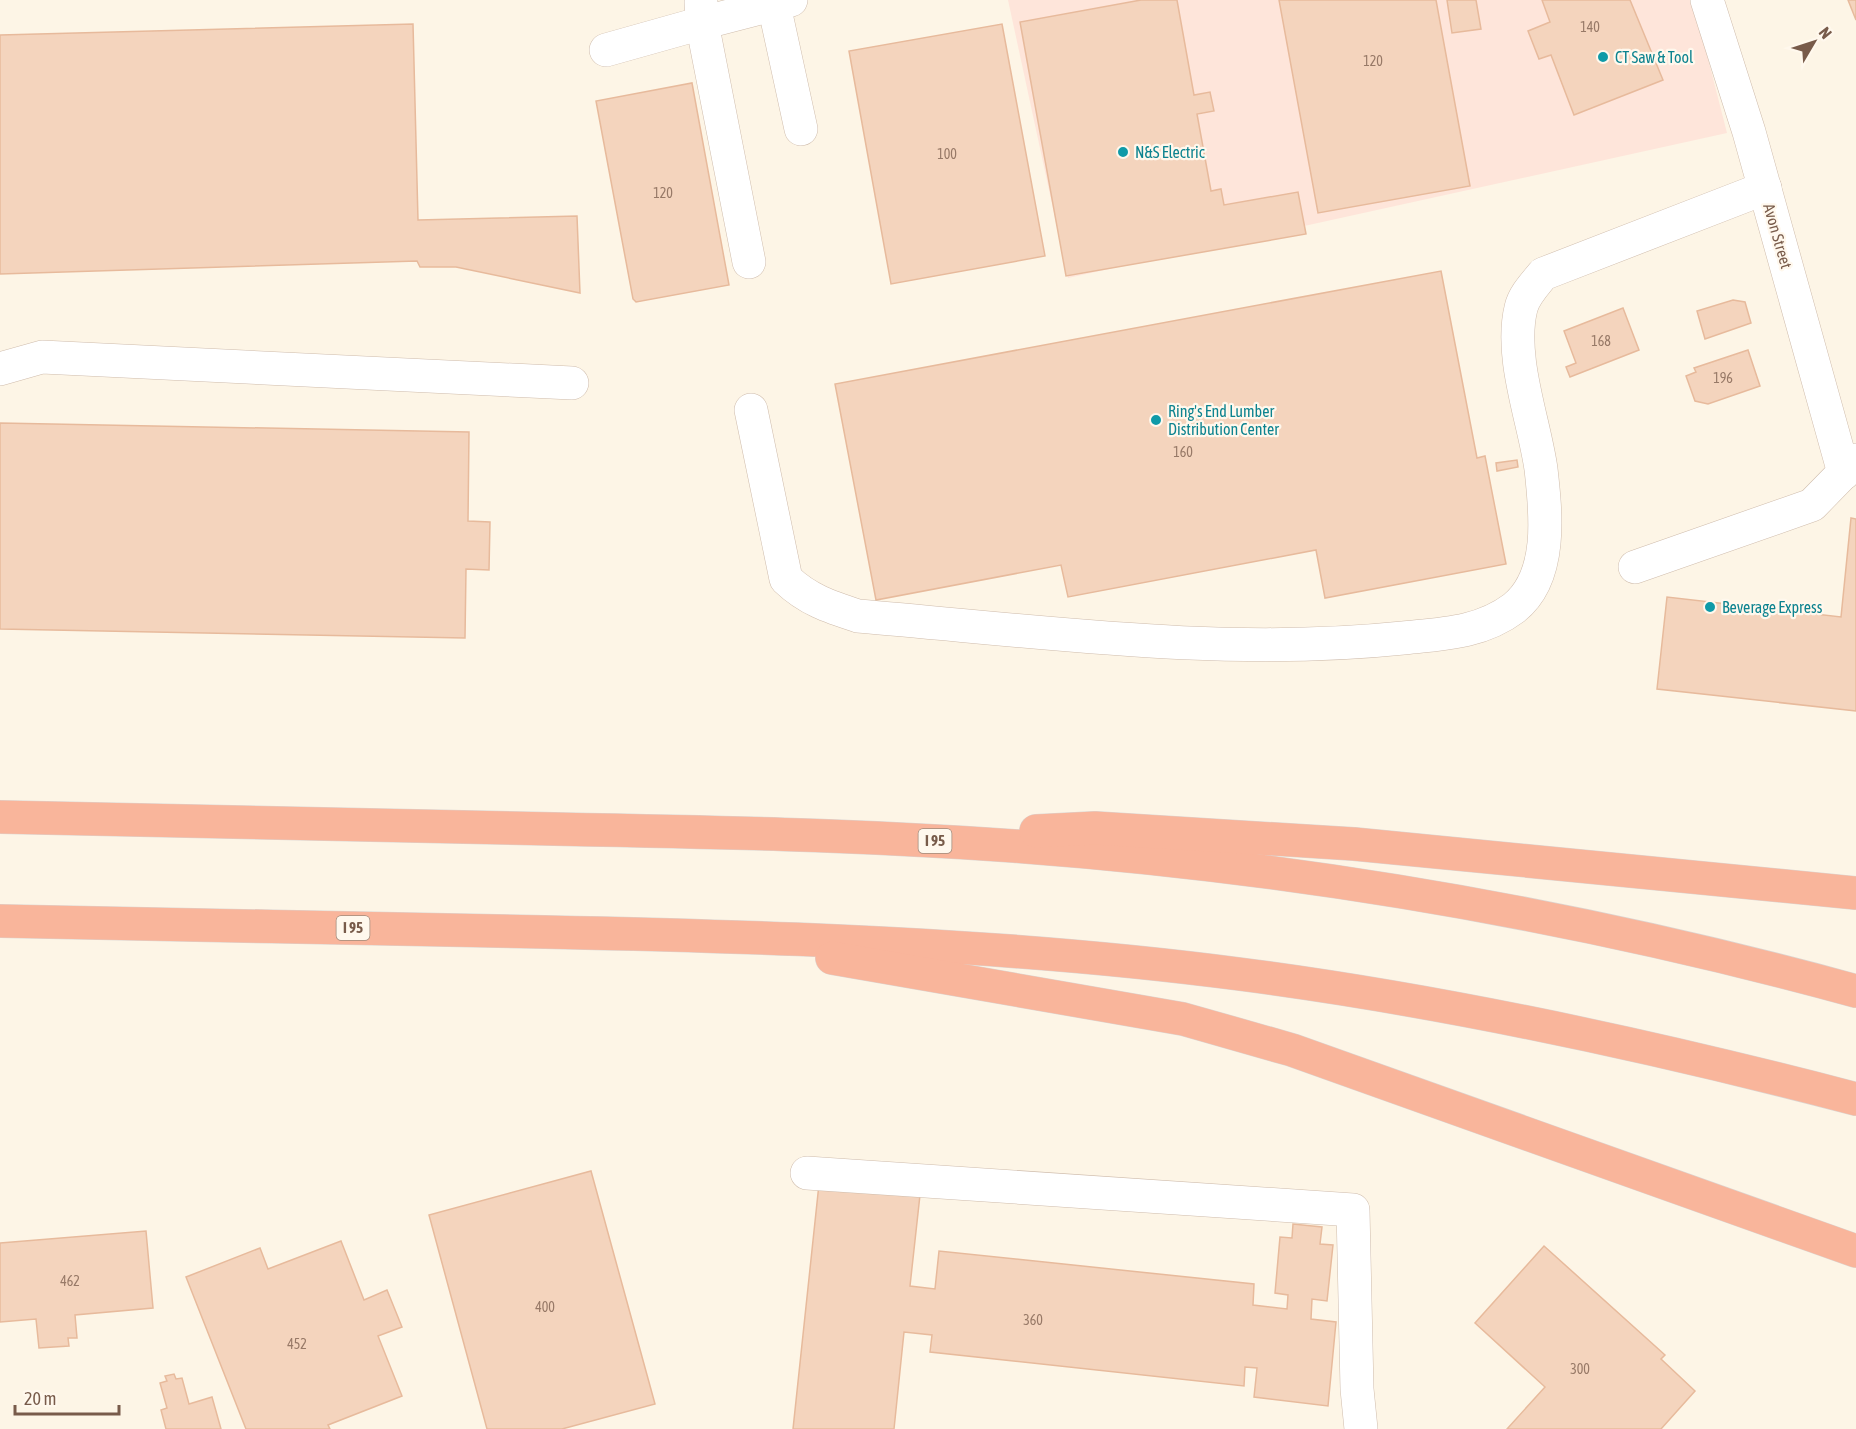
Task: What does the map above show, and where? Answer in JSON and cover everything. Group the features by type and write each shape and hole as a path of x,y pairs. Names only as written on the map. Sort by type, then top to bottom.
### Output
{"highway":[{"name":"I 95","path":"0,817 885,838 1017,846 1282,875 1416,895 1677,946 1856,992"},
{"path":"885,838 1095,828 1354,844 1856,893"},
{"name":"I 95","path":"0,921 706,936 976,948 1238,974 1501,1016 1631,1043 1856,1099"},
{"path":"706,936 1183,1018 1292,1050 1856,1251"}],"street":[{"name":"Avon Street","path":"1707,0 1850,467"},
{"path":"606,51 701,12 782,3 801,129"},
{"path":"701,12 749,262"},
{"path":"751,410 786,579 801,594 821,604 858,616 1260,646 1349,644 1465,631 1490,623 1515,607 1533,587 1541,567 1544,543 1541,470 1518,351 1521,307 1532,286 1543,274 1764,188"},
{"path":"0,369 42,357 572,383"},
{"path":"1635,567 1812,505 1850,467"},
{"path":"807,1173 1353,1210 1357,1389 1361,1429"}],"shaded area":[{"path":"1008,0 1693,0 1727,133 1068,278"}],"building":[{"name":"N&S Electric","path":"1141,0 1177,0 1194,95 1210,92 1214,111 1197,114 1211,191 1221,189 1224,205 1298,192 1306,234 1066,276 1020,22"},
{"path":"1279,0 1436,0 1470,186 1318,213"},
{"path":"1447,0 1476,0 1481,29 1452,33"},
{"name":"CT Saw & Tool","path":"1542,0 1630,0 1663,80 1574,115 1551,55 1539,59 1528,31 1550,22"},
{"path":"1848,0 1856,0 1856,20"},
{"path":"413,24 418,220 577,216 580,293 456,267 420,267 417,261 0,274 0,35"},
{"path":"1002,24 1045,256 891,284 849,51"},
{"path":"692,83 729,285 636,302 633,299 596,101"},
{"name":"Ring's End Lumber Distribution Center","path":"1441,271 1477,458 1485,456 1506,564 1325,598 1316,550 1068,597 1061,565 876,600 835,384"},
{"path":"1733,300 1745,302 1751,323 1705,339 1697,311"},
{"path":"1623,308 1639,350 1570,377 1566,367 1576,363 1564,331"},
{"path":"1748,350 1760,386 1708,404 1695,401 1686,376 1696,372 1694,368"},
{"path":"0,423 469,432 468,521 490,522 489,570 466,569 465,638 0,629"},
{"path":"1517,460 1518,467 1497,471 1496,463"},
{"name":"Beverage Express","path":"1851,518 1856,519 1856,711 1657,689 1667,597 1841,617"},
{"path":"591,1171 655,1404 562,1429 487,1429 429,1215"},
{"path":"819,1184 920,1195 910,1286 935,1289 939,1251 1254,1284 1253,1305 1287,1309 1288,1295 1275,1293 1280,1237 1292,1238 1293,1224 1322,1227 1320,1244 1333,1245 1327,1301 1312,1299 1311,1319 1336,1322 1328,1406 1254,1397 1257,1368 1245,1367 1244,1386 930,1352 932,1335 904,1332 894,1429 793,1429"},
{"path":"146,1231 153,1308 75,1315 77,1338 68,1338 69,1346 39,1348 36,1319 0,1322 0,1243"},
{"path":"341,1241 364,1300 387,1290 402,1327 378,1336 402,1396 328,1425 330,1429 246,1429 186,1277 260,1248 268,1269"},
{"path":"1544,1246 1665,1355 1661,1359 1695,1391 1661,1429 1507,1429 1545,1387 1475,1323"},
{"path":"174,1374 176,1379 182,1378 189,1404 212,1397 221,1429 166,1429 161,1410 167,1408 160,1383 167,1381 165,1376"}],"place":[{"name":"CT Saw & Tool","path":"1603,57"},
{"name":"N&S Electric","path":"1123,152"},
{"name":"Ring's End Lumber Distribution Center","path":"1156,420"},
{"name":"Beverage Express","path":"1710,607"}]}
